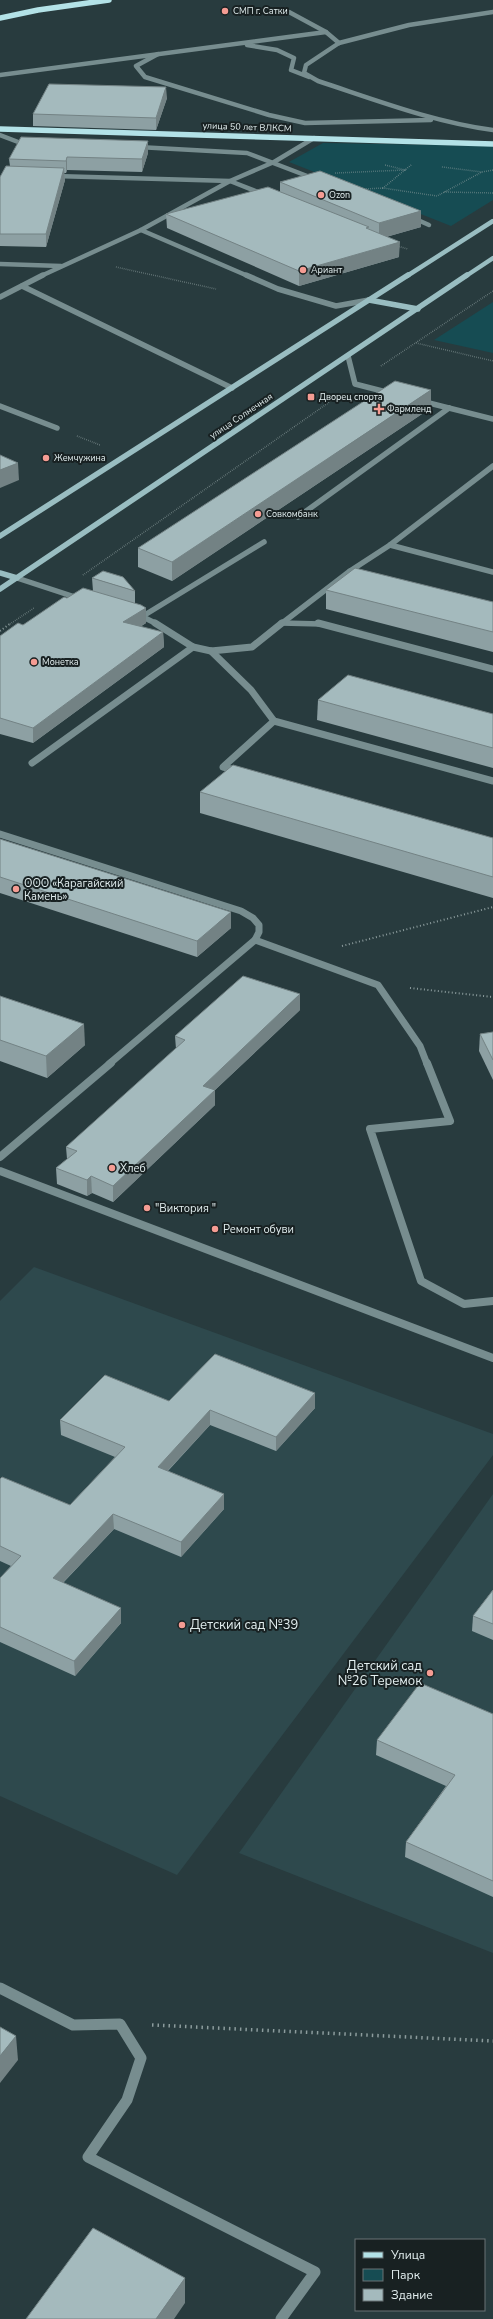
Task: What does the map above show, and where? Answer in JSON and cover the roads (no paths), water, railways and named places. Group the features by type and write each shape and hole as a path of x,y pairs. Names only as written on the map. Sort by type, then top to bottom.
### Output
{"main road":[{"path":"0,18 109,0"},
{"name":"улица 50 лет ВЛКСМ","path":"0,129 493,144"},
{"path":"0,536 493,221"},
{"name":"улица Солнечная","path":"0,589 418,310 493,258"},
{"path":"369,300 418,310"},
{"path":"0,573 17,578"}],"street":[{"path":"289,12 326,32 339,43"},
{"path":"318,81 304,73 306,66 339,43 409,25 493,12"},
{"path":"0,75 326,32"},
{"path":"226,45 249,45 277,50 294,58 291,70 318,81 438,120 461,126 493,130"},
{"path":"158,54 136,66 145,77 269,115 305,122 438,120"},
{"path":"0,135 12,138 21,145 28,145"},
{"path":"0,297 61,266 141,230 230,181 274,162 314,138"},
{"path":"134,148 248,153 323,182"},
{"path":"48,176 230,181 266,196"},
{"path":"408,216 429,225"},
{"path":"141,230 278,289 336,306 369,300"},
{"path":"0,264 61,266"},
{"path":"22,286 232,388"},
{"path":"348,356 356,384 398,395"},
{"path":"413,399 493,419"},
{"path":"0,406 57,428"},
{"path":"298,517 449,408"},
{"path":"129,612 143,616 193,646 211,651 252,647 281,622 350,571 390,545 485,474 493,466"},
{"path":"485,474 493,476"},
{"path":"143,616 264,542"},
{"path":"390,545 493,572"},
{"path":"350,571 365,575"},
{"path":"17,578 86,600"},
{"path":"281,622 316,623 493,670"},
{"path":"32,763 193,646"},
{"path":"211,651 251,690 274,721 493,781"},
{"path":"246,773 223,767 274,721"},
{"path":"0,834 241,911 253,918 259,924 260,932 254,940 0,1157"},
{"path":"254,940 378,985 420,1046 450,1121 370,1129 421,1281 464,1304 493,1301"},
{"path":"0,1171 493,1358"},
{"path":"0,1988 73,2025 120,2024 141,2058 126,2100 88,2157 315,2272 281,2319"}],"place":[{"name":"СМП г. Сатки","path":"225,11"},
{"name":"Ozon","path":"321,195"},
{"name":"Ариант","path":"303,270"},
{"name":"Дворец спорта","path":"311,397"},
{"name":"Фармленд","path":"379,409"},
{"name":"Жемчужина","path":"46,458"},
{"name":"Совкомбанк","path":"258,514"},
{"name":"Монетка","path":"34,662"},
{"name":"ООО «Карагайский Камень»","path":"16,889"},
{"name":"Хлеб","path":"112,1168"},
{"name":"\"Виктория \"","path":"147,1208"},
{"name":"Ремонт обуви","path":"215,1229"},
{"name":"Детский сад №39","path":"182,1625"},
{"name":"Детский сад №26 Теремок","path":"430,1673"}]}
